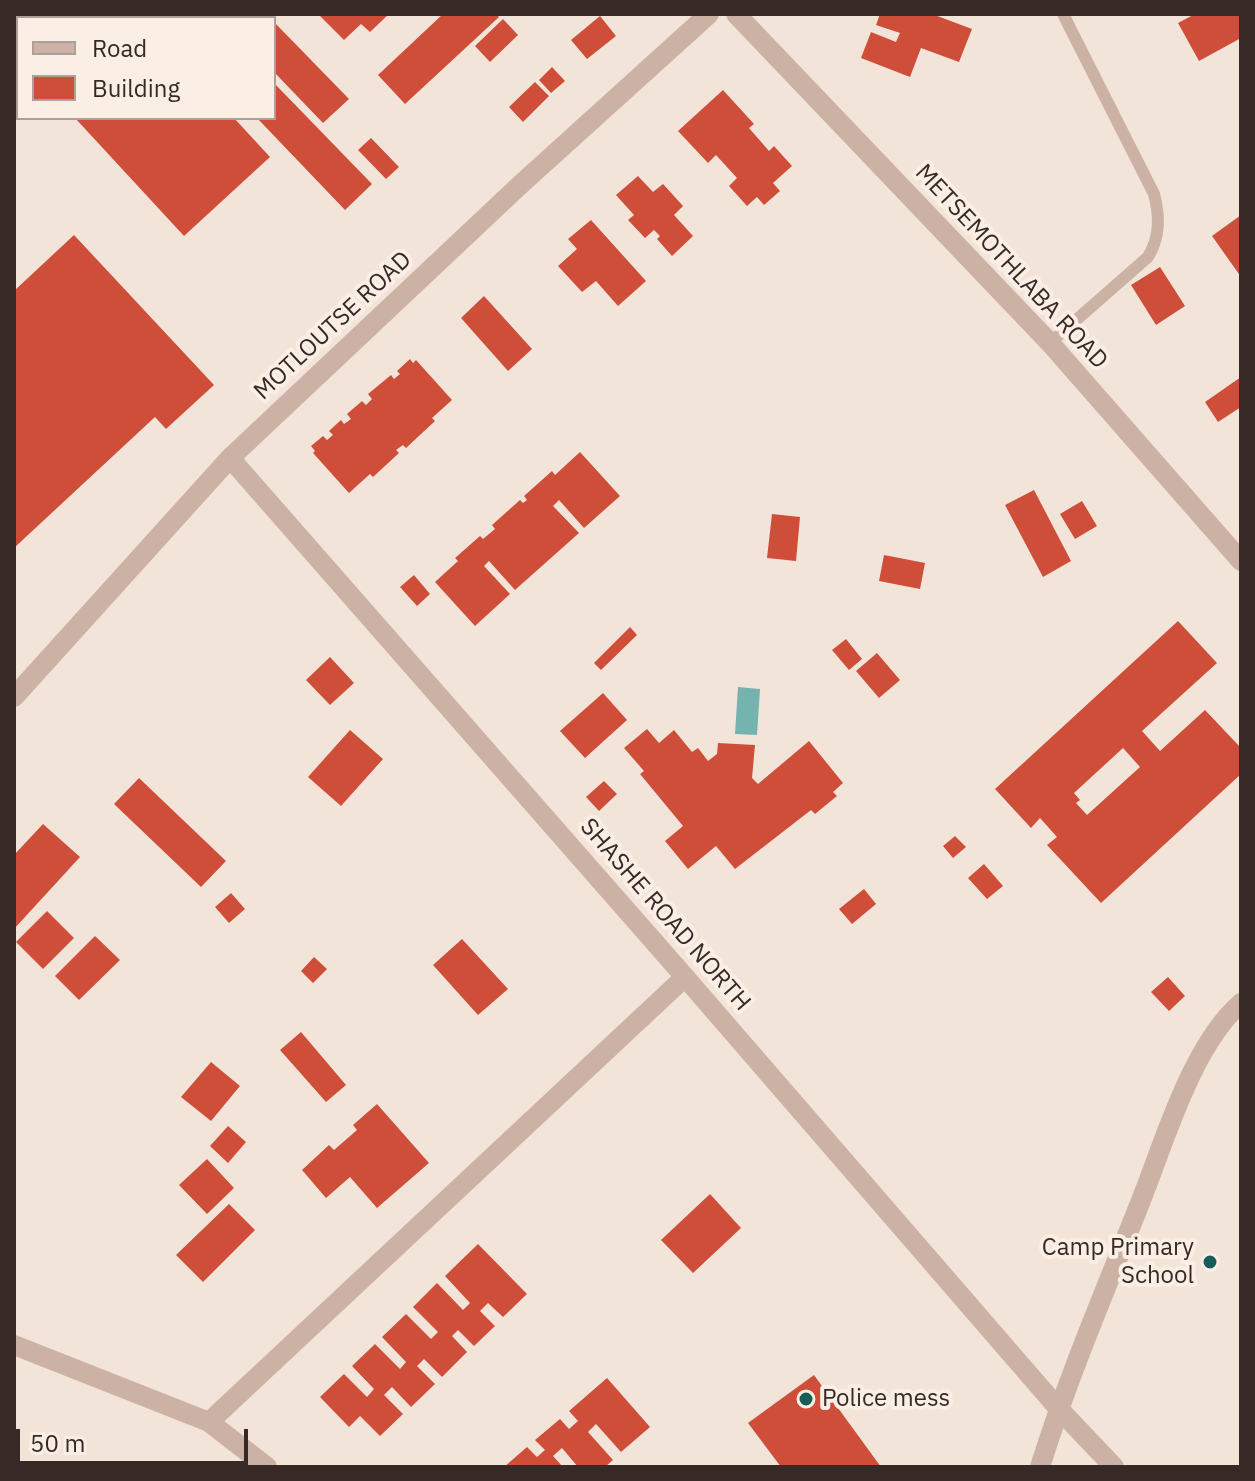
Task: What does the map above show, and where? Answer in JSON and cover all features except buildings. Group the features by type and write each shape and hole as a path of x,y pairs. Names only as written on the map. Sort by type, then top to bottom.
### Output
{"street":[{"name":"MOTLOUTSE ROAD","path":"14,697 230,458 520,185 709,14"},
{"name":"METSEMOTHLABA ROAD","path":"736,14 1050,343 1241,561"},
{"name":"SHASHE ROAD NORTH","path":"230,458 1058,1408 1114,1467"},
{"path":"209,1422 685,977"},
{"path":"1040,1467 1058,1408 1188,1081 1226,1016 1241,1003"},
{"path":"14,1345 209,1422 267,1467"}],"lane":[{"path":"1050,343 1148,257 1159,226 1154,194 1063,14"}],"water":[{"path":"738,687 760,689 757,735 735,734"}],"place":[{"name":"Camp Primary School","path":"1210,1262"},
{"name":"Police mess","path":"806,1399"}]}
